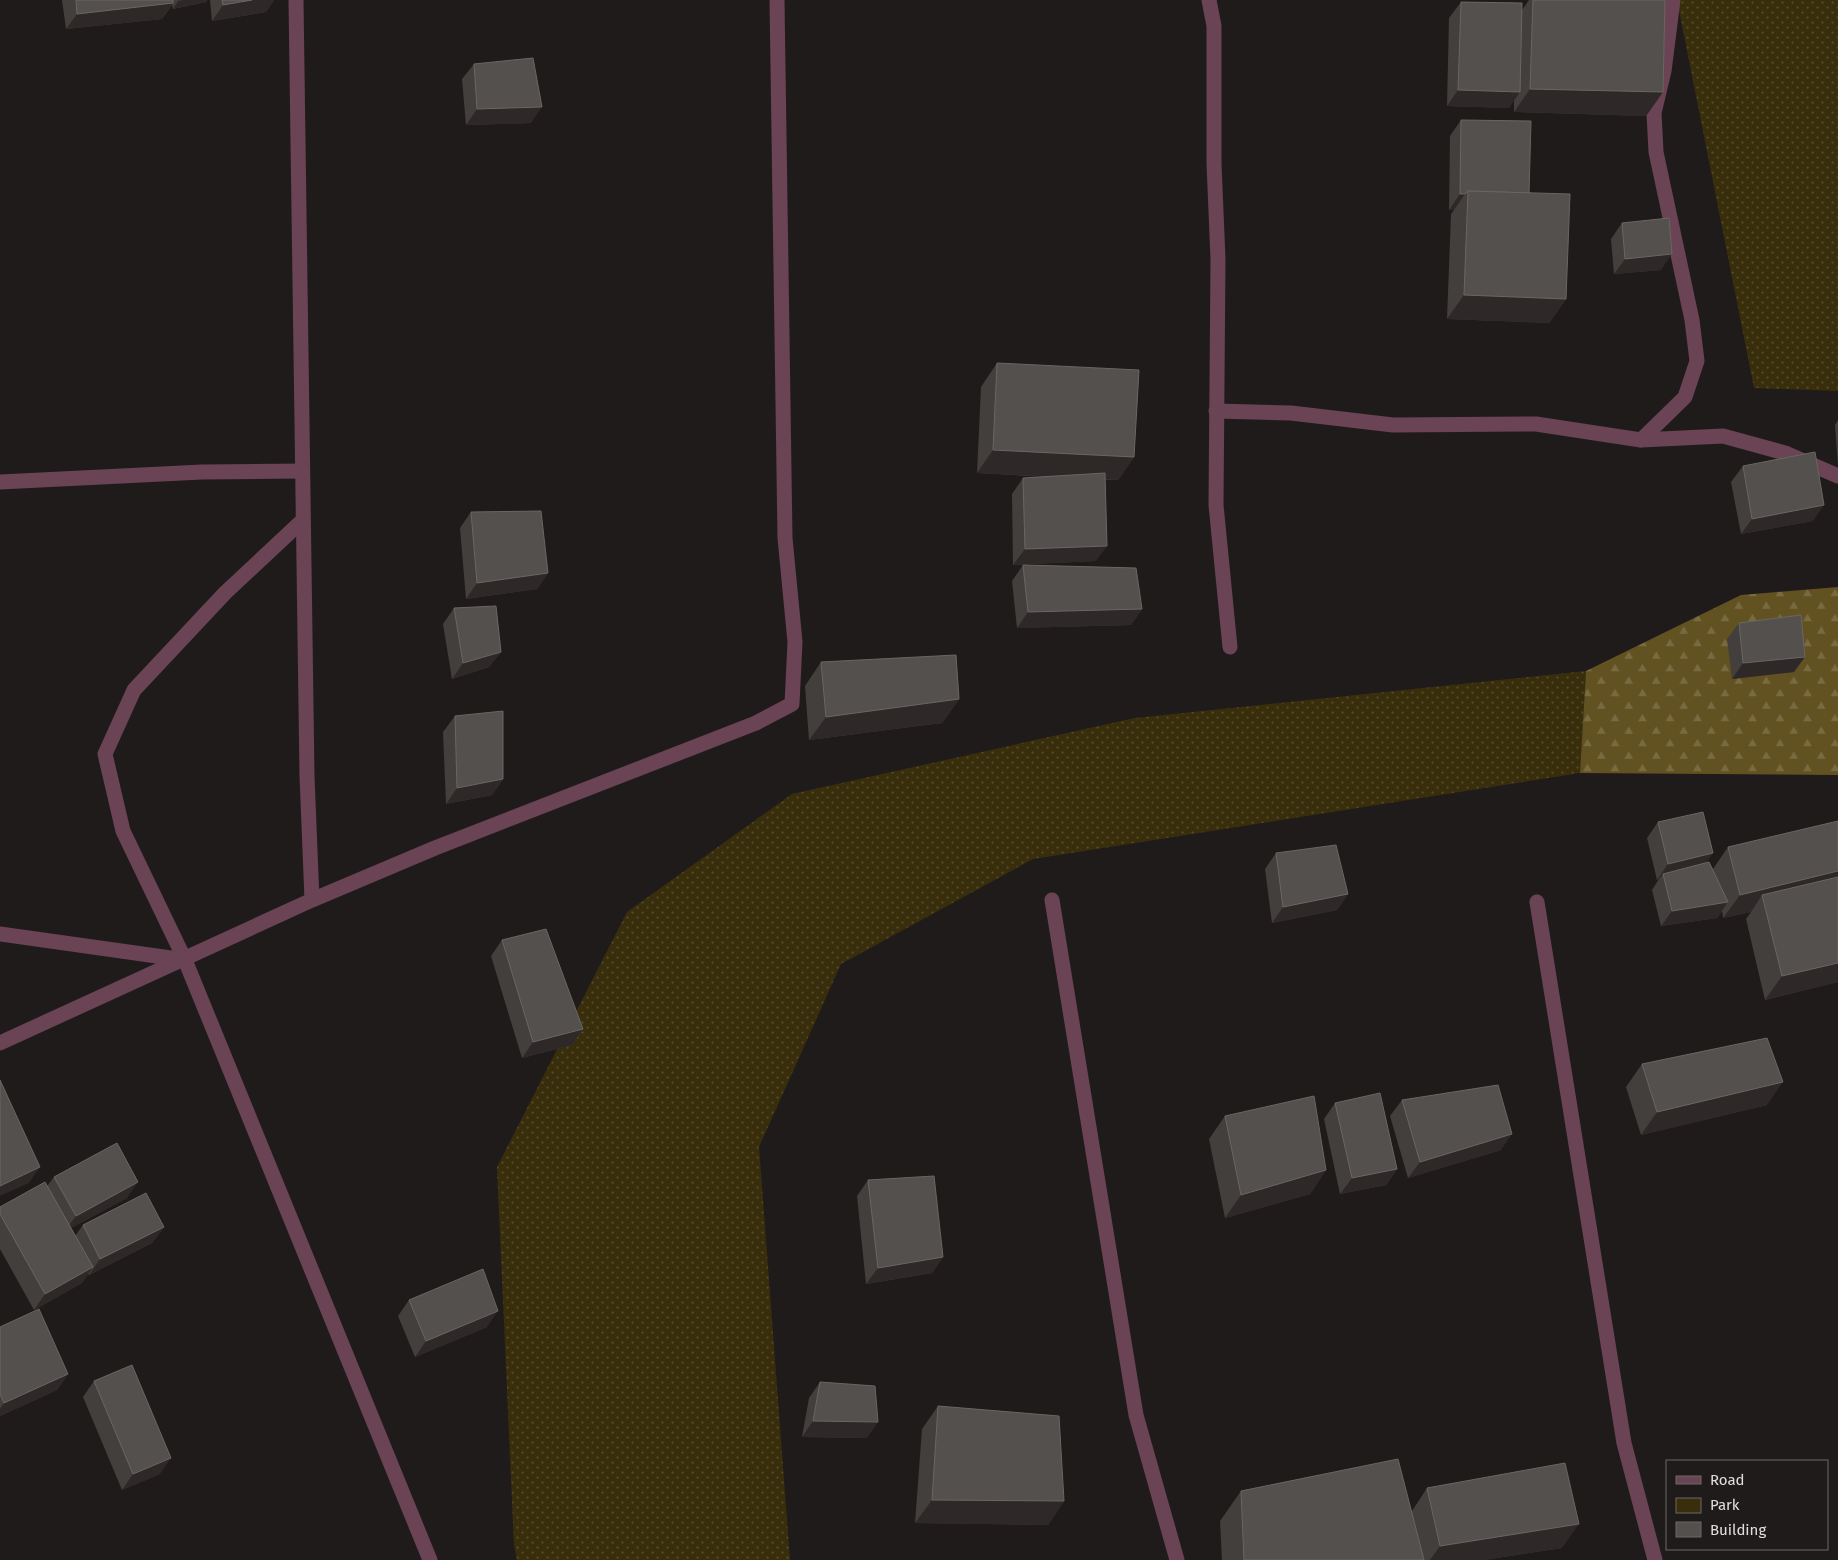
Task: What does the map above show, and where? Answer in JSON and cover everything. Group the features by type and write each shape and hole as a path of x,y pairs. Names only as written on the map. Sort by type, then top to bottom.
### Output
{"street":[{"path":"296,0 307,776 312,900"},
{"path":"0,1044 312,900 435,848 756,723 792,704 795,642 785,538 777,0"},
{"path":"1209,0 1214,26 1214,164 1218,259 1216,506 1230,647"},
{"path":"1641,440 1685,397 1697,361 1692,320 1656,152 1654,112 1664,71 1673,0"},
{"path":"1216,411 1291,413 1393,426 1536,424 1641,440 1723,436 1785,453 1838,476"},
{"path":"0,482 202,472 302,471"},
{"path":"303,520 225,593 134,690 105,754 123,831 185,960 430,1560"},
{"path":"1052,900 1136,1416 1177,1560"},
{"path":"1537,902 1624,1443 1655,1560"},
{"path":"0,934 185,960"}],"green space":[{"path":"1677,0 1838,0 1838,391 1754,388"},
{"path":"1838,587 1838,775 1580,773 1586,671 1741,595"},
{"path":"1586,671 1580,773 1033,859 841,964 759,1147 790,1560 517,1560 514,1545 497,1167 627,912 792,794 1135,718"}],"building":[{"path":"76,0 173,0 173,3 77,14"},
{"path":"222,0 252,0 223,5"},
{"path":"1533,0 1665,0 1663,92 1530,89"},
{"path":"1461,2 1522,3 1520,92 1458,90"},
{"path":"533,58 542,107 477,109 474,64"},
{"path":"1461,120 1531,121 1529,193 1468,191 1465,194 1460,194"},
{"path":"1468,191 1570,194 1566,299 1464,295"},
{"path":"1669,218 1672,254 1625,259 1622,223"},
{"path":"997,363 1139,370 1134,457 993,450"},
{"path":"1815,452 1824,505 1752,519 1743,466"},
{"path":"1105,473 1107,546 1025,549 1023,478"},
{"path":"541,511 548,573 477,583 471,512"},
{"path":"1023,565 1136,568 1142,609 1028,612"},
{"path":"496,606 501,652 463,663 454,608"},
{"path":"1801,615 1805,657 1743,663 1739,623"},
{"path":"956,655 959,699 826,717 821,662"},
{"path":"503,711 503,779 457,788 455,716"},
{"path":"1703,812 1713,853 1668,864 1658,822"},
{"path":"1838,821 1838,871 1740,895 1728,847"},
{"path":"1336,845 1348,894 1283,907 1276,853"},
{"path":"1709,862 1728,902 1672,911 1663,874"},
{"path":"1838,877 1838,963 1782,976 1762,895"},
{"path":"546,929 583,1029 533,1042 502,940"},
{"path":"1767,1038 1783,1082 1657,1112 1642,1064"},
{"path":"0,1080 40,1167 0,1186"},
{"path":"1498,1085 1512,1134 1420,1162 1402,1100"},
{"path":"1380,1093 1397,1169 1352,1178 1335,1103"},
{"path":"1314,1096 1326,1170 1241,1195 1225,1116"},
{"path":"117,1143 138,1182 76,1216 54,1177"},
{"path":"934,1176 943,1257 878,1268 868,1180"},
{"path":"45,1182 93,1267 45,1294 0,1214 0,1207"},
{"path":"146,1193 164,1227 100,1259 83,1225"},
{"path":"483,1269 498,1311 426,1341 409,1300"},
{"path":"39,1309 68,1374 4,1403 0,1394 0,1327"},
{"path":"132,1365 171,1458 133,1474 94,1381"},
{"path":"820,1382 875,1386 878,1422 813,1421"},
{"path":"938,1406 1059,1416 1064,1501 932,1500"},
{"path":"1398,1459 1424,1560 1244,1560 1241,1491"},
{"path":"1565,1463 1579,1524 1440,1546 1427,1488"}]}
